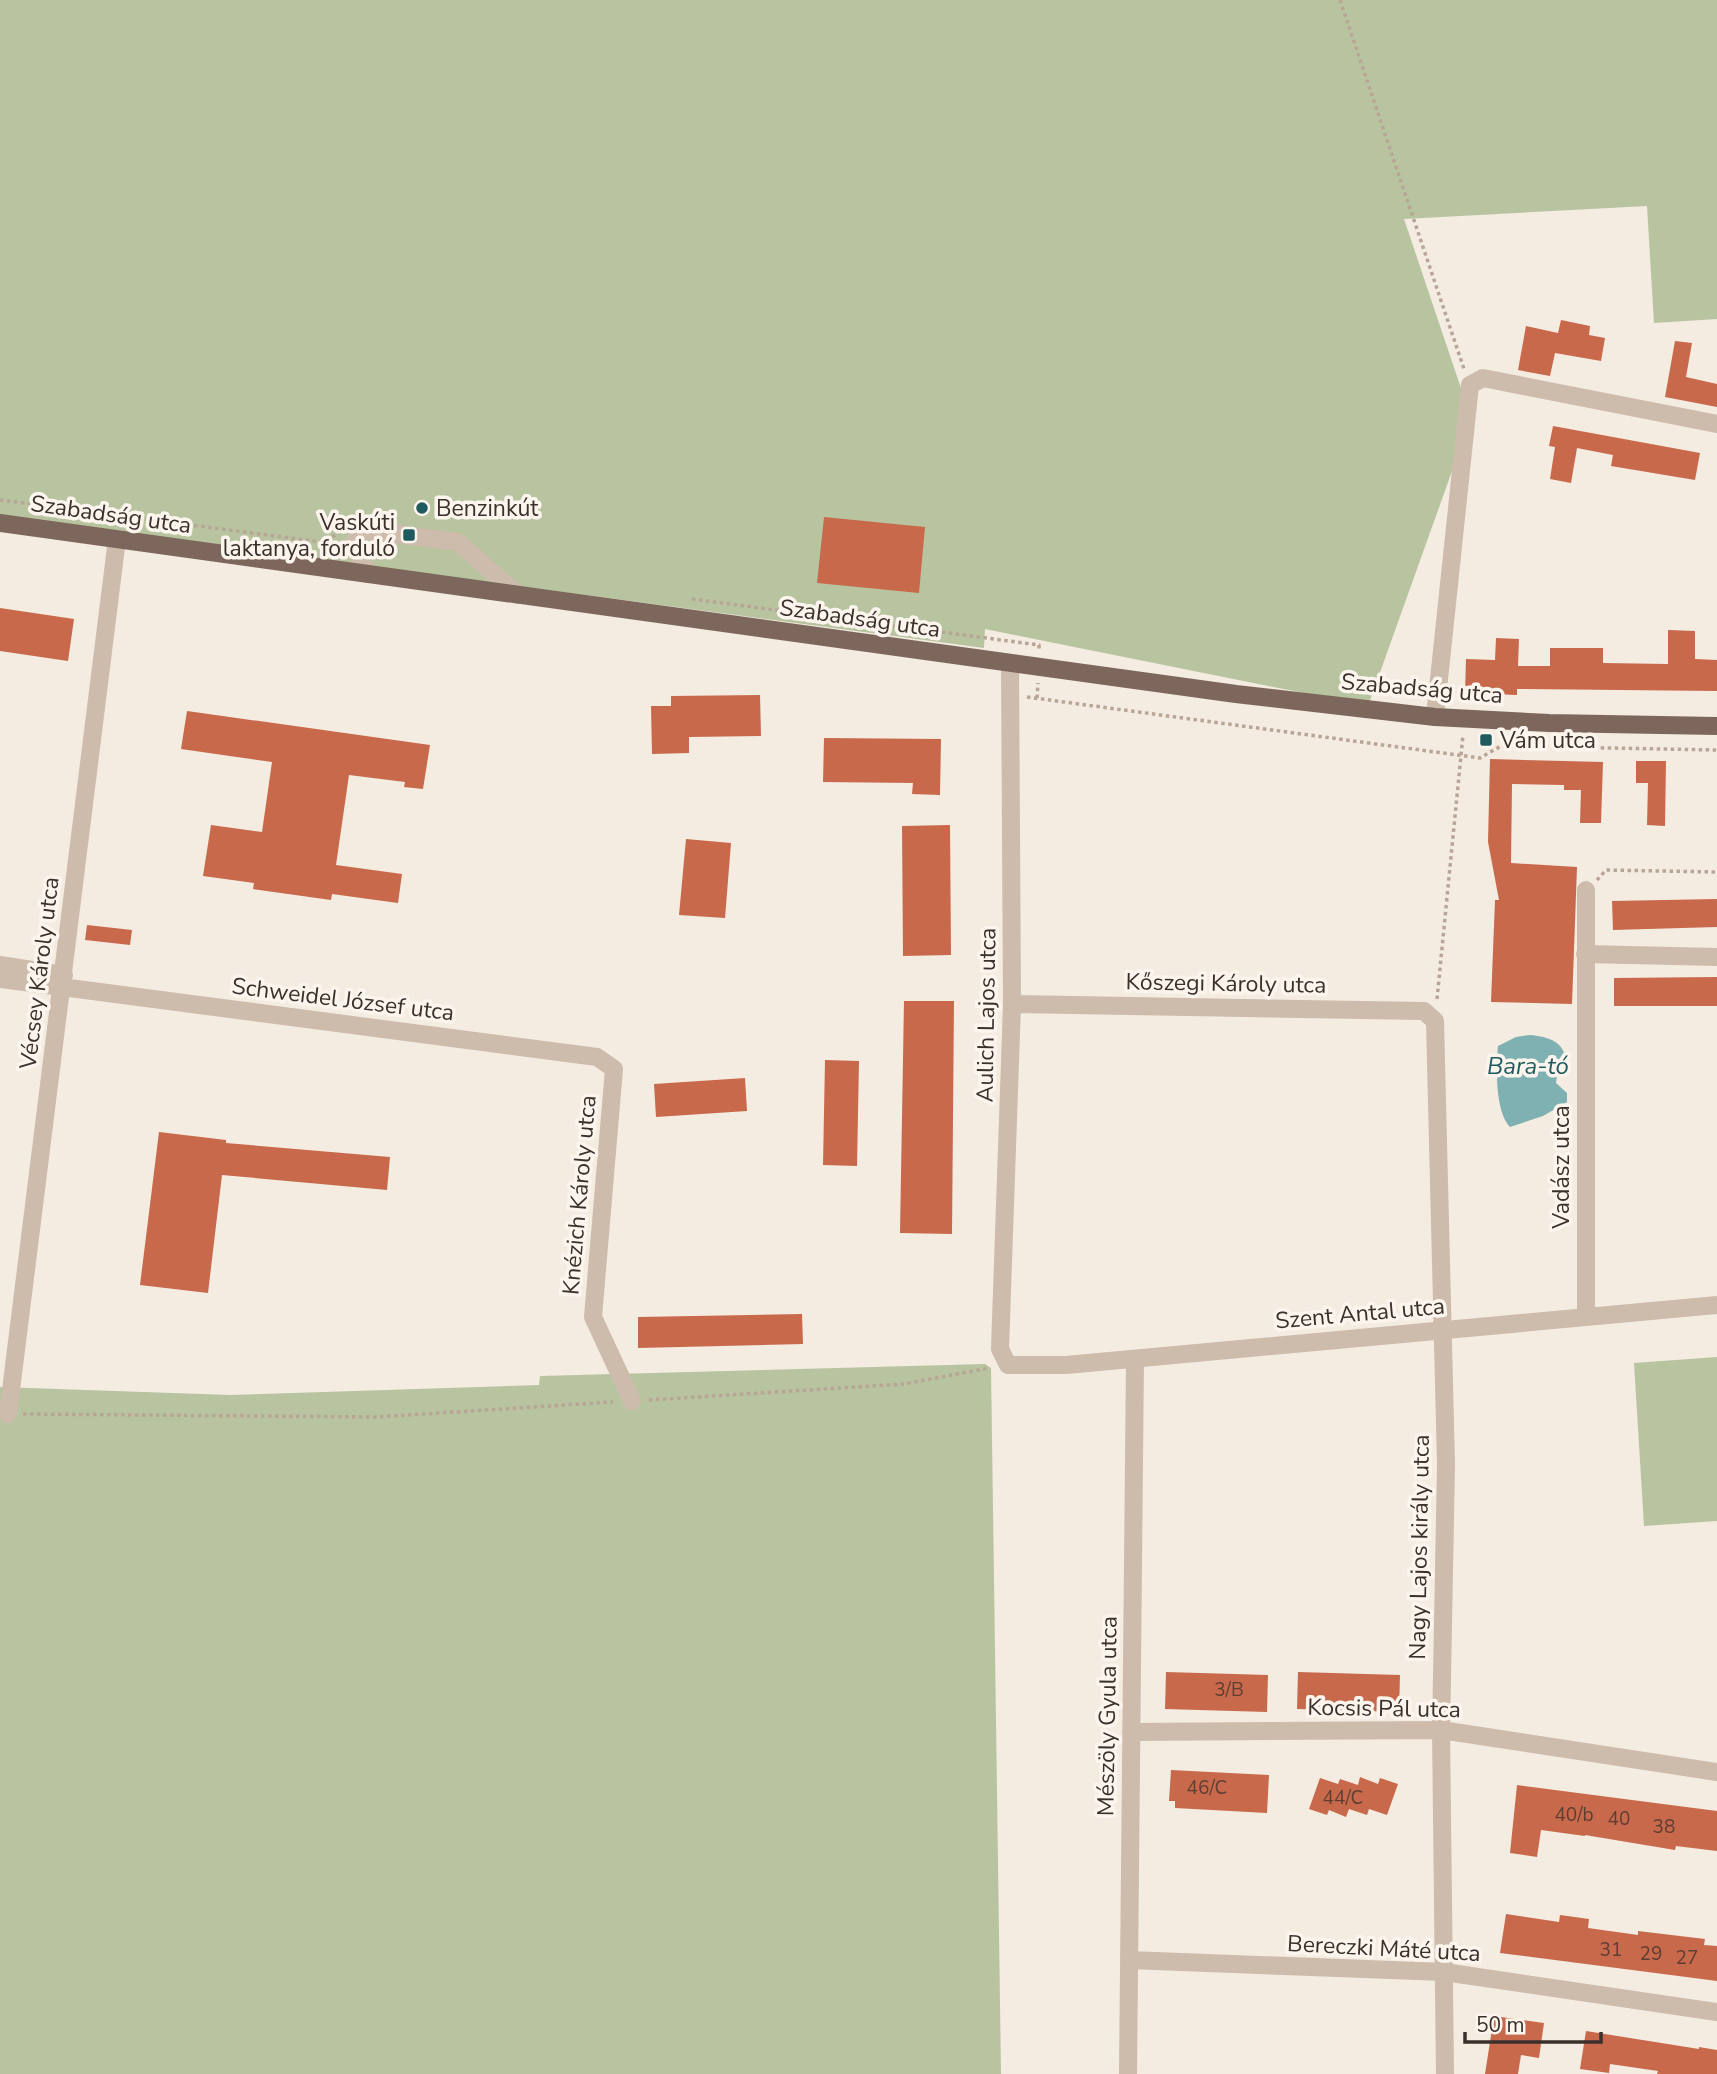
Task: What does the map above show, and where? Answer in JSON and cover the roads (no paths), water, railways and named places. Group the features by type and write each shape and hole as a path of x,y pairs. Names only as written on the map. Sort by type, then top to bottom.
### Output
{"main road":[{"name":"Szabadság utca","path":"0,523 1236,694 1464,719 1717,726"}],"street":[{"path":"1435,717 1470,385 1483,378 1717,424"},
{"path":"368,574 353,545 363,530 458,542 518,595"},
{"name":"Vécsey Károly utca","path":"8,1413 117,539"},
{"name":"Aulich Lajos utca","path":"1009,1365 1000,1349 1012,1004 1010,664"},
{"name":"Vadász utca","path":"1586,890 1586,1317"},
{"path":"1585,954 1717,957"},
{"name":"Schweidel József utca","path":"0,965 63,981 597,1057 614,1069"},
{"path":"0,979 63,981"},
{"name":"Kőszegi Károly utca","path":"1012,1004 1424,1011 1435,1021"},
{"name":"Nagy Lajos király utca","path":"1435,1021 1446,1464 1441,1730 1445,2074"},
{"name":"Knézich Károly utca","path":"614,1069 593,1317 632,1401"},
{"name":"Szent Antal utca","path":"1009,1365 1066,1365 1717,1305"},
{"name":"Mészöly Gyula utca","path":"1128,2074 1135,1359"},
{"name":"Kocsis Pál utca","path":"1131,1732 1441,1730 1717,1772"},
{"name":"Bereczki Máté utca","path":"1129,1961 1444,1972 1717,2012"}],"water":[{"name":"Bara-tó","path":"1530,1035 1553,1041 1565,1054 1568,1071 1557,1075 1556,1083 1567,1093 1567,1102 1543,1116 1510,1127 1499,1100 1498,1046 1516,1037"}],"place":[{"name":"Benzinkút","path":"422,508"},
{"name":"Vaskúti laktanya, forduló","path":"409,535"},
{"name":"Vám utca","path":"1486,740"}]}
